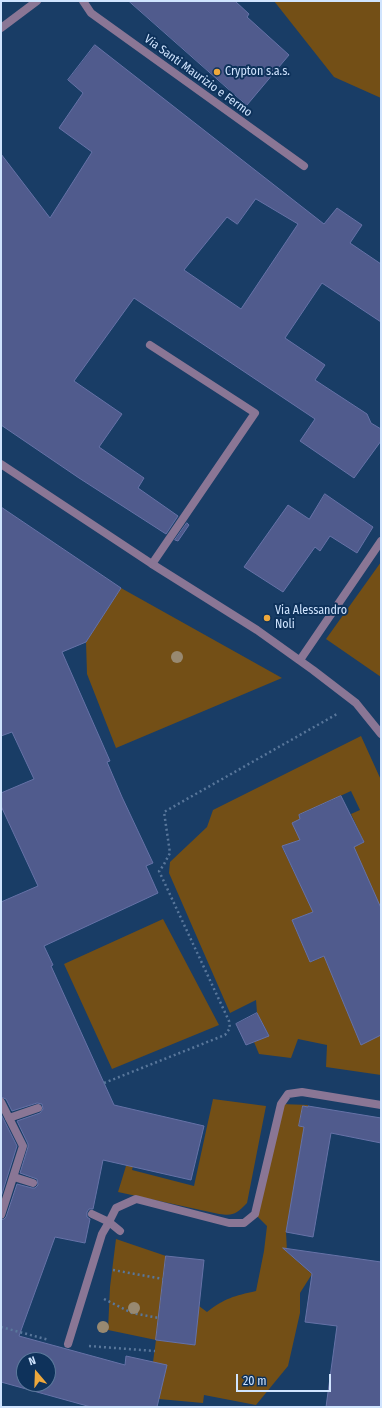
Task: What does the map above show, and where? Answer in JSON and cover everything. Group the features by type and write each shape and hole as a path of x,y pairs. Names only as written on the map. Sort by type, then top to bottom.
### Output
{"street":[{"path":"1,28 37,1"},
{"name":"Via Santi Maurizio e Fermo","path":"83,1 91,13 304,166"},
{"path":"150,345 255,413 152,564"},
{"path":"1,464 152,564 246,622 300,660 356,703 381,734"},
{"path":"300,660 381,541"},
{"path":"68,1344 102,1234 116,1208 136,1200 229,1223 244,1223 255,1214 280,1104 288,1094 302,1092 381,1105"},
{"path":"1,1102 23,1146 1,1216"},
{"path":"9,1118 38,1108"},
{"path":"14,1177 33,1183"},
{"path":"92,1214 109,1222 120,1231"}],"path":[{"path":"104,1083 225,1036 230,1028 229,1021 159,871 170,853 164,812 356,703"},
{"path":"93,1263 112,1270 163,1280"},
{"path":"84,1292 109,1300 132,1313 159,1318"}],"shaded area":[{"path":"274,1 381,1 381,98 334,77"},
{"path":"381,562 381,677 326,639"},
{"path":"121,588 282,678 116,748 87,674 86,642"},
{"path":"361,736 381,780 381,908 319,910 292,920 311,962 341,949 381,937 381,1075 326,1067 327,1045 298,1039 291,1058 259,1054 254,1042 269,1035 257,1013 256,1000 230,1013 169,873 170,862 207,827 213,810","holes":["351,791 360,810 351,814 364,842 295,874 282,847 300,840 299,815"]},
{"path":"163,919 219,1025 112,1069 64,964"},
{"path":"213,1099 266,1106 247,1203 243,1207 232,1214 219,1214 118,1192 126,1166 133,1166 132,1170 194,1186"},
{"path":"281,1104 308,1105 286,1232 287,1252 312,1274 300,1293 300,1313 288,1366 256,1405 204,1395 203,1403 159,1399 153,1362 156,1340 108,1330 110,1287 116,1239 166,1256 157,1340 195,1345 199,1306 207,1312 230,1298 256,1291 264,1251 267,1226 255,1214"}],"building":[{"path":"129,1 235,1 249,14 247,17 289,55 247,105"},
{"path":"95,45 324,224 337,208 362,225 350,243 381,264 381,322 322,283 285,338 325,365 315,380 367,414 371,423 381,429 381,441 354,478 300,441 315,419 134,298 74,381 122,414 99,447 144,478 138,488 178,516 166,534 79,478 1,425 1,154 50,218 92,152 59,128 83,93 68,80","holes":["256,199 298,224 241,309 184,270 227,217 237,224"]},
{"path":"325,494 373,527 357,553 330,536 320,551 315,547 283,592 244,567 288,505 309,519"},
{"path":"1,507 121,588 86,642 62,652 110,761 107,762 122,797 153,863 146,866 158,893 44,946 53,965 51,966 114,1105 204,1126 191,1180 103,1160 93,1209 89,1209 87,1212 87,1217 90,1219 85,1243 55,1237 19,1336 125,1365 126,1356 167,1365 157,1407 91,1407 37,1392 56,1392 56,1352 16,1352 16,1386 1,1382 1,1220 6,1217 17,1184 32,1188 35,1188 38,1185 37,1179 20,1173 28,1144 17,1121 40,1113 43,1109 42,1104 37,1103 12,1111 6,1099 1,1097 1,902 38,886 1,806 1,793 34,779 12,732 1,736"},
{"path":"187,523 189,525 178,541 175,540"},
{"path":"341,796 364,842 354,847 381,908 381,1035 361,1045 324,956 310,962 292,920 313,912 282,846 300,840 292,823 300,819 299,815"},
{"path":"257,1013 269,1036 246,1045 236,1024"},
{"path":"303,1106 381,1118 381,1143 331,1133 313,1237 286,1232 304,1127 299,1126"},
{"path":"1,1114 17,1146 1,1197"},
{"path":"283,1248 381,1262 381,1407 326,1407 337,1326 305,1322 312,1274"},
{"path":"166,1256 204,1260 195,1345 156,1340"}],"place":[{"name":"Crypton s.a.s.","path":"217,72"},
{"name":"Via Alessandro Noli","path":"267,618"}]}
